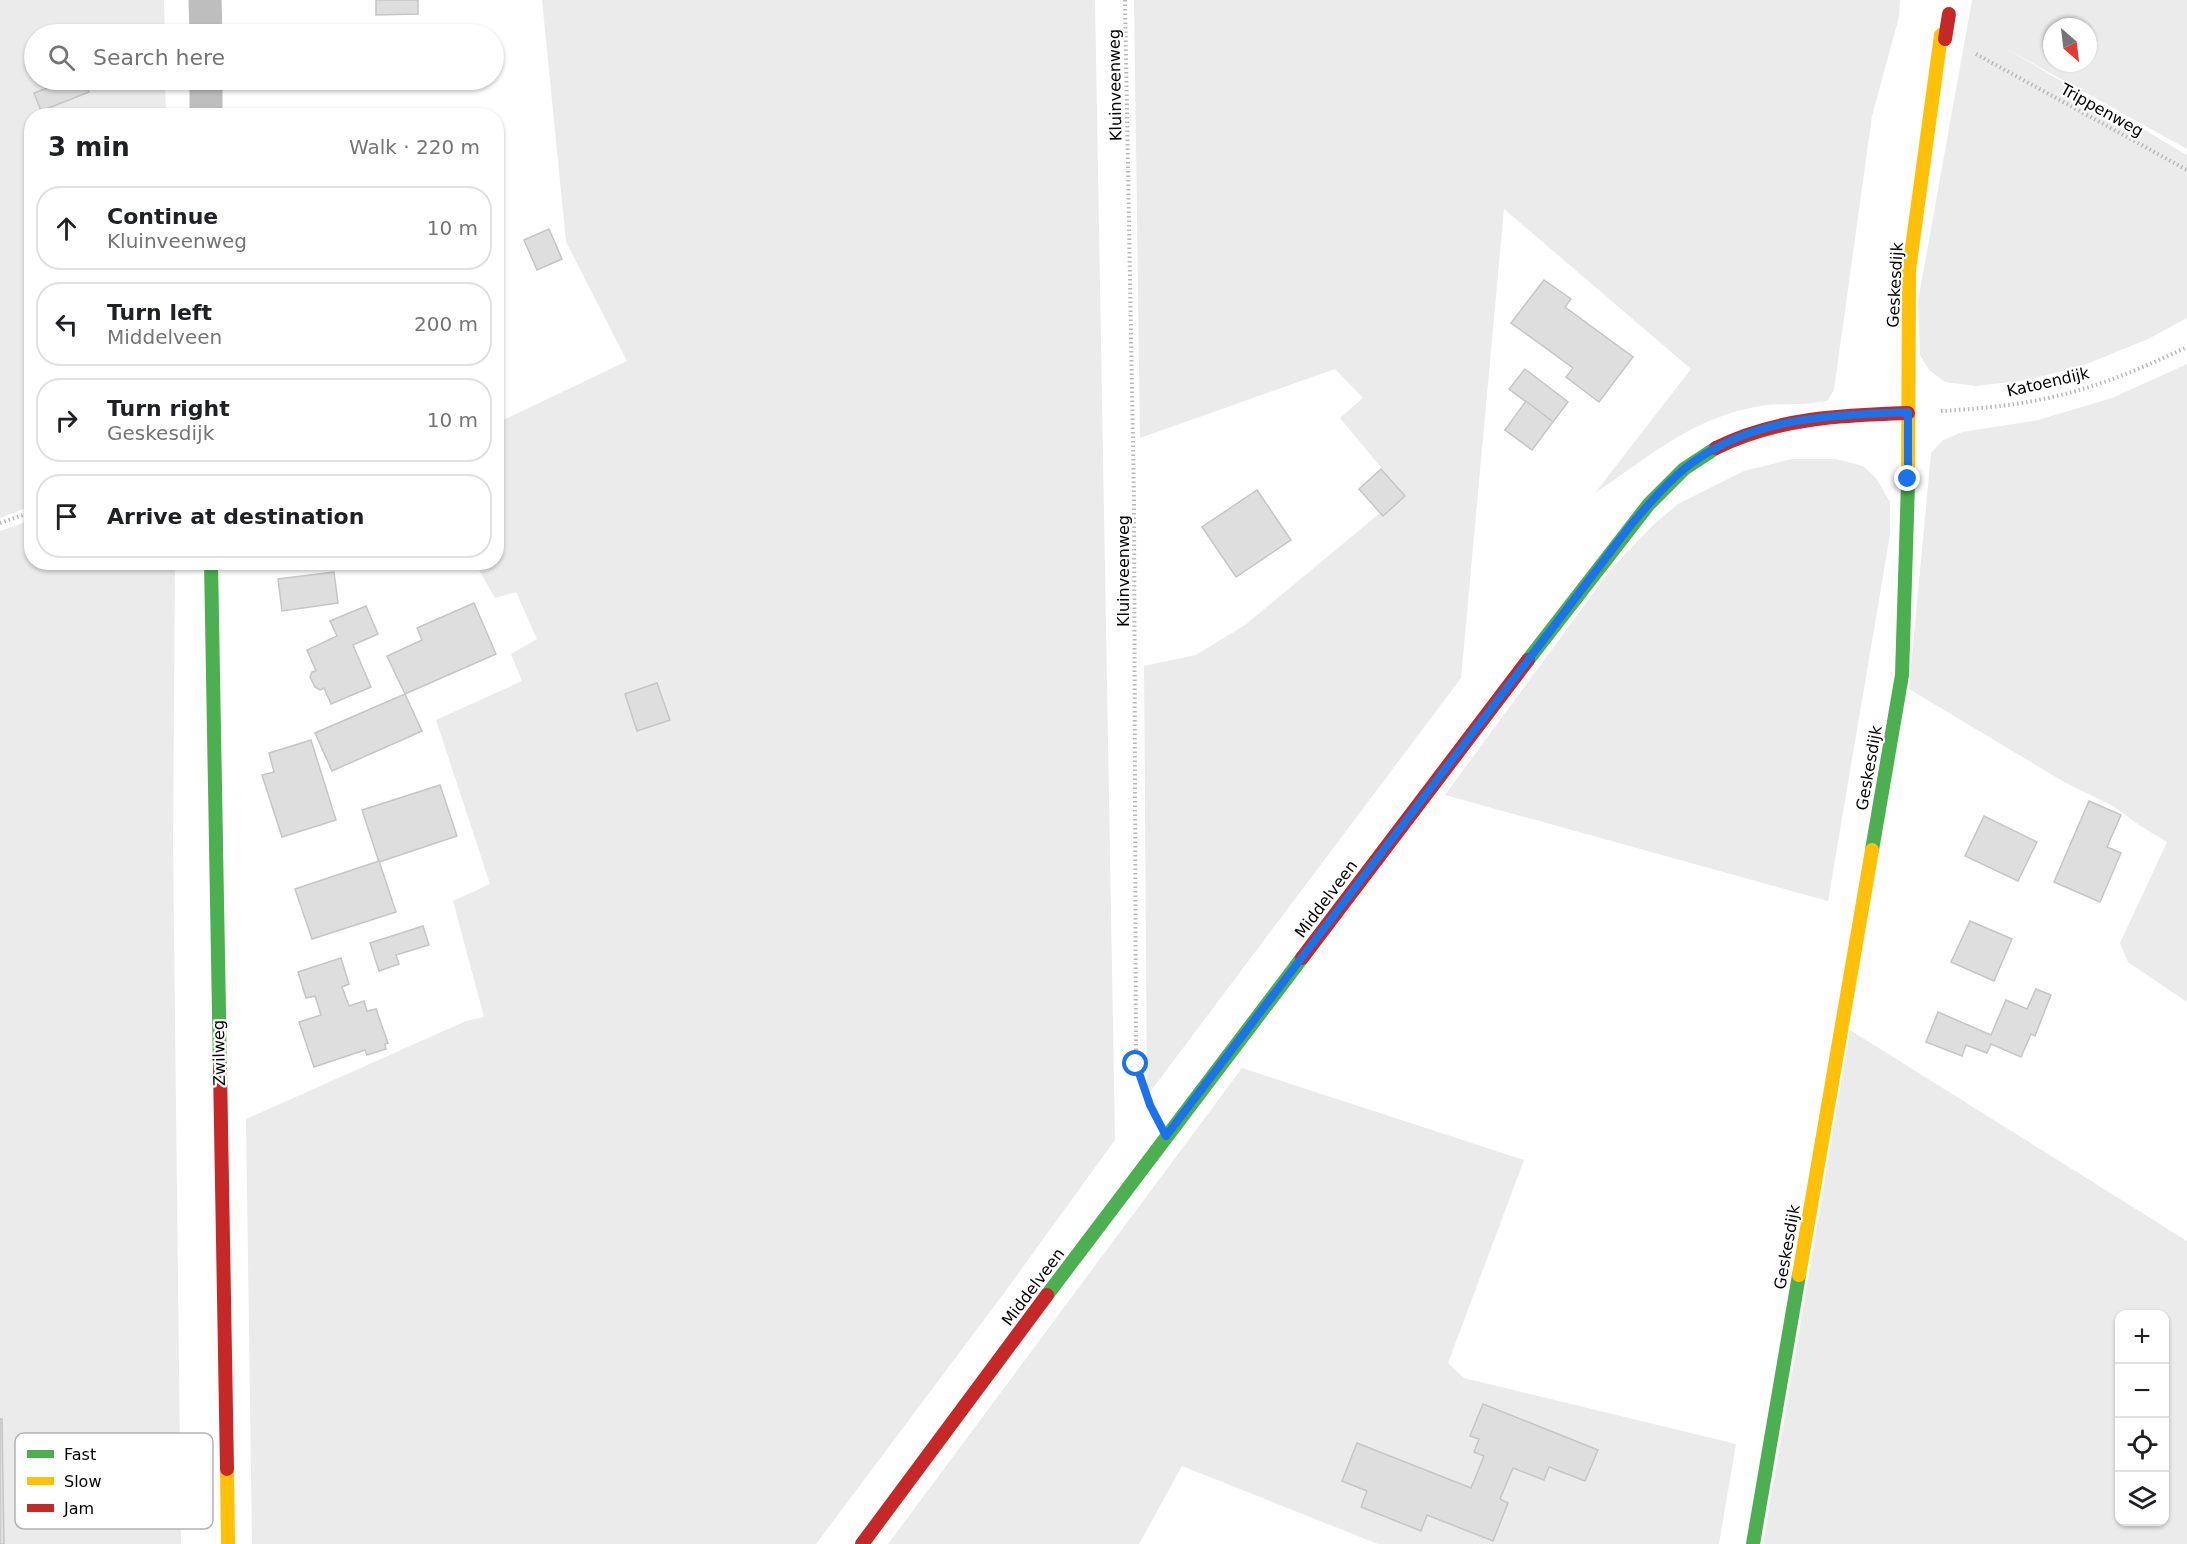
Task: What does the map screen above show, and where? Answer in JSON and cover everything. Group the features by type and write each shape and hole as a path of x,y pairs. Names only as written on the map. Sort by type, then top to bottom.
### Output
{"street":[{"path":"205,0 206,24"},
{"name":"Geskesdijk","path":"1753,1544 1902,675 1908,513 1909,270 1943,37 1952,0"},
{"path":"206,90 206,108"},
{"name":"Middelveen","path":"862,1544 1166,1136 1655,496 1701,457 1757,429 1824,416 1908,412"},
{"name":"Zwilweg","path":"211,570 228,1544"}],"path":[{"name":"Kluinveenweg","path":"1125,0 1134,501 1136,1064 1150,1105 1166,1136"},
{"name":"Trippenweg","path":"1943,37 2187,171"},
{"name":"Katoendijk","path":"1908,412 1971,409 2045,399 2147,366 2187,347"},
{"path":"0,523 24,515"}],"shaded area":[{"path":"0,0 164,0 165,24 24,24 24,90 165,90 166,108 24,108 24,509 0,518"},
{"path":"542,0 1095,0 1115,1140 816,1544 252,1544 246,1119 466,1021 484,1017 453,901 490,884 436,720 522,681 511,654 537,639 516,592 495,598 479,570 504,570 504,420 627,361 566,242"},
{"path":"1134,0 1900,0 1899,17 1872,116 1834,390 1828,400 1760,406 1714,419 1673,440 1595,493 1691,369 1504,209 1461,678 1147,1096 1144,666 1196,655 1245,625 1403,494 1340,418 1363,398 1335,369 1140,438"},
{"path":"1972,0 2187,0 2187,149 2048,72 2097,72 2097,18 2043,18 2043,69 2005,48 2187,155 2187,318 2148,339 2084,365 2028,380 1976,386 1945,382 1929,370 1920,355 1918,301"},
{"path":"2187,364 2187,1002 2128,962 2120,943 2167,842 2113,806 2064,782 1909,689 1931,453 1943,440 1962,432 2038,420 2112,398"},
{"path":"1792,459 1836,459 1863,466 1876,478 1890,502 1890,535 1828,901 1445,795 1611,569 1653,525 1678,504 1744,471"},
{"path":"24,522 24,570 175,570 173,843 180,1433 15,1433 15,1529 181,1529 181,1544 0,1544 0,531"},
{"path":"1850,1030 2187,1241 2187,1544 1763,1544"},
{"path":"1242,1068 1524,1160 1448,1363 1464,1378 1736,1444 1719,1544 1378,1544 1182,1466 1139,1544 888,1544"}],"building":[{"path":"376,0 418,0 418,14 376,15"},
{"path":"42,90 88,90 89,92 49,108 40,108 34,93"},
{"path":"549,229 562,259 537,270 524,240"},
{"path":"1544,280 1571,299 1565,307 1633,357 1599,402 1566,377 1573,368 1511,323"},
{"path":"1525,369 1568,402 1553,422 1509,389"},
{"path":"1526,401 1553,422 1532,450 1505,430"},
{"path":"1381,469 1405,496 1383,516 1359,489"},
{"path":"1257,490 1291,540 1236,577 1202,527"},
{"path":"334,572 338,603 282,611 278,579"},
{"path":"474,603 496,654 405,694 387,656 422,640 417,628"},
{"path":"366,606 378,634 353,645 371,687 331,704 324,688 320,690 315,687 310,677 312,672 316,671 307,650 337,636 330,621"},
{"path":"657,683 670,720 637,731 625,694"},
{"path":"405,694 422,731 332,771 315,733"},
{"path":"311,740 336,820 282,837 262,775 274,772 269,753"},
{"path":"440,785 457,836 379,862 362,810"},
{"path":"2089,801 2121,815 2107,847 2121,853 2100,902 2054,882"},
{"path":"1984,816 2037,842 2018,881 1965,856"},
{"path":"379,861 396,912 312,939 295,889"},
{"path":"1970,921 2012,939 1994,981 1951,962"},
{"path":"423,926 429,945 396,955 399,964 379,971 370,943"},
{"path":"341,958 349,984 342,987 349,1006 364,1001 367,1011 376,1009 388,1043 385,1044 386,1049 367,1055 365,1050 314,1067 299,1022 321,1015 315,996 306,998 298,972"},
{"path":"2036,989 2051,995 2035,1036 2031,1034 2021,1057 1991,1044 1987,1053 1966,1045 1962,1056 1926,1042 1938,1012 1991,1035 2006,1000 2027,1009"},
{"path":"1483,1404 1598,1450 1585,1481 1549,1467 1544,1480 1513,1468 1500,1499 1508,1503 1493,1541 1427,1515 1421,1531 1361,1507 1367,1491 1342,1481 1357,1443 1471,1488 1484,1456 1474,1452 1479,1439 1470,1436"},
{"path":"0,1419 2,1419 4,1544 0,1544"}],"traffic: fast":[{"path":"1528,660 1649,504 1684,469 1716,448"},
{"path":"1872,850 1902,675 1908,483"},
{"path":"211,570 220,1069"},
{"path":"1047,1295 1302,958"},
{"path":"1753,1544 1799,1275"}],"traffic: slow":[{"path":"1908,483 1909,270 1941,35 1945,39"},
{"path":"1799,1275 1872,850"},
{"path":"227,1469 228,1544"}],"traffic: jam":[{"path":"1945,39 1949,14"},
{"path":"1716,448 1762,430 1786,424 1834,417 1908,413"},
{"path":"1302,958 1528,660"},
{"path":"220,1069 227,1469"},
{"path":"862,1544 1047,1295"}],"route":[{"path":"1136,1064 1150,1105 1166,1136 1630,526 1655,496 1683,470 1722,445 1757,429 1824,416 1908,412 1908,479"}]}
